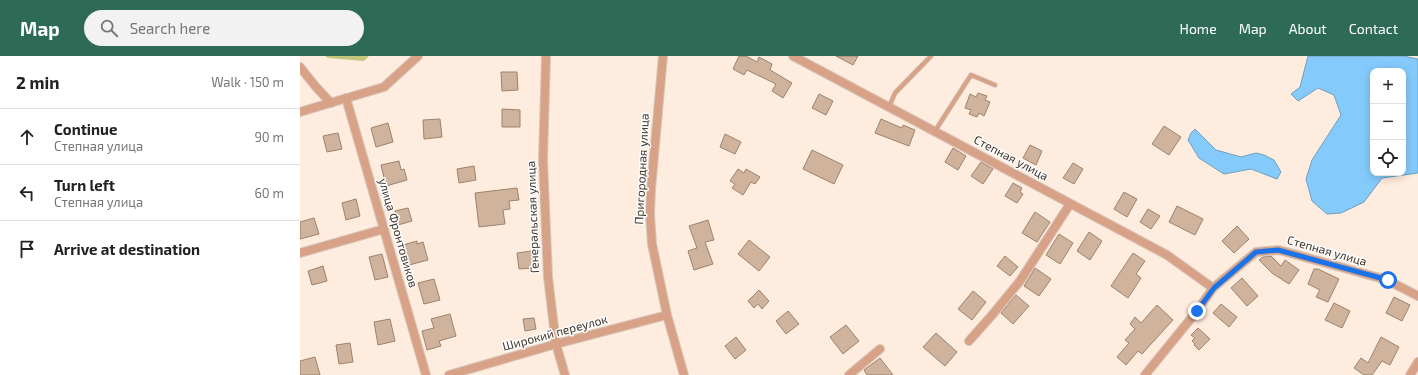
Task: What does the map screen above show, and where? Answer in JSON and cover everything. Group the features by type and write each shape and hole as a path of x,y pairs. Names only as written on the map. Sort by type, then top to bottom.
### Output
{"street":[{"path":"300,112 384,87 418,56"},
{"name":"Генеральская улица","path":"546,56 543,160 548,277 556,344 565,375"},
{"name":"Пригородная улица","path":"663,56 656,123 650,214 652,244 667,315 684,375"},
{"name":"Степная улица","path":"793,56 1167,255 1214,288"},
{"path":"300,67 331,103"},
{"name":"улица Фронтовиков","path":"346,98 426,375"},
{"path":"969,341 1020,281 1070,204"},
{"path":"300,253 384,229"},
{"name":"Степная улица","path":"1144,375 1214,288 1256,252 1278,250 1388,280 1418,296"},
{"name":"Широкий переулок","path":"449,375 556,344 667,315"},
{"path":"849,375 880,349"},
{"path":"1410,375 1418,362"}],"lane":[{"path":"889,107 895,93 931,56"},
{"path":"935,132 971,75 995,85"}],"green space":[{"path":"325,56 369,56 364,61 328,58"}],"water":[{"path":"1308,56 1403,56 1418,59 1418,173 1406,175 1406,68 1370,68 1370,176 1396,176 1382,178 1364,202 1341,213 1327,214 1312,201 1306,179 1312,160 1341,115 1334,95 1318,88 1298,101 1291,94 1300,87"},
{"path":"1195,129 1216,150 1241,157 1256,153 1264,155 1274,160 1281,172 1277,179 1251,169 1224,174 1199,158 1188,140 1191,133"}],"building":[{"path":"739,56 746,56 757,62 759,57 772,64 770,70 792,83 783,98 772,91 776,84 747,70 744,75 733,69"},
{"path":"836,56 858,56 853,65"},
{"path":"501,72 517,72 518,90 502,91"},
{"path":"978,93 987,96 985,100 990,102 984,116 979,113 977,117 969,114 971,110 965,108 970,94 976,97"},
{"path":"819,94 833,101 826,115 812,108"},
{"path":"502,109 520,110 520,127 502,127"},
{"path":"440,119 442,137 424,139 423,120"},
{"path":"881,119 902,128 903,125 915,130 909,146 875,133"},
{"path":"388,123 393,142 376,147 371,128"},
{"path":"1164,126 1181,137 1169,155 1152,144"},
{"path":"338,133 342,149 327,152 323,136"},
{"path":"725,134 741,142 735,154 720,147"},
{"path":"1030,145 1042,151 1036,165 1023,158"},
{"path":"953,148 966,156 958,170 945,162"},
{"path":"812,150 843,165 834,184 803,169"},
{"path":"399,161 401,170 404,169 407,180 386,186 381,165"},
{"path":"981,162 993,169 983,184 971,176"},
{"path":"1073,163 1083,169 1074,184 1063,178"},
{"path":"474,166 476,180 459,183 457,169"},
{"path":"738,169 744,173 746,169 760,177 755,184 751,182 743,195 732,188 735,184 730,181"},
{"path":"1013,183 1022,188 1020,192 1023,194 1017,203 1005,196"},
{"path":"517,188 519,200 509,201 510,209 503,210 505,224 479,227 475,193"},
{"path":"1124,192 1137,199 1127,217 1114,209"},
{"path":"356,199 360,216 346,220 342,203"},
{"path":"1177,206 1203,219 1195,235 1169,222"},
{"path":"408,208 412,221 398,225 395,211"},
{"path":"1148,209 1160,216 1151,229 1140,222"},
{"path":"1035,212 1050,222 1037,242 1022,233"},
{"path":"314,218 319,234 300,239 300,222"},
{"path":"708,220 714,240 705,242 713,264 694,270 688,251 697,248 689,226"},
{"path":"1237,226 1249,239 1234,253 1222,241"},
{"path":"1089,232 1102,241 1090,260 1077,251"},
{"path":"1059,234 1073,243 1060,264 1046,255"},
{"path":"749,240 770,257 759,271 738,254"},
{"path":"417,241 417,244 423,242 428,260 409,265 403,245"},
{"path":"531,251 533,268 519,269 517,253"},
{"path":"1133,253 1145,261 1136,274 1141,278 1128,298 1111,286"},
{"path":"382,254 388,277 375,280 369,257"},
{"path":"1005,256 1018,267 1010,276 997,266"},
{"path":"1271,256 1281,266 1285,260 1299,270 1289,284 1272,273 1259,260 1263,257"},
{"path":"323,266 327,281 312,285 308,271"},
{"path":"1035,268 1051,279 1039,296 1024,286"},
{"path":"1314,269 1318,269 1339,279 1328,302 1316,297 1320,290 1308,284"},
{"path":"1242,278 1258,296 1247,306 1231,288"},
{"path":"434,279 440,300 424,304 418,283"},
{"path":"759,290 769,301 762,309 758,304 754,308 748,301"},
{"path":"973,291 986,302 972,320 958,309"},
{"path":"1016,295 1029,306 1013,324 1001,313"},
{"path":"1394,297 1410,305 1402,321 1386,313"},
{"path":"1334,303 1350,311 1342,328 1325,320"},
{"path":"1221,304 1237,317 1229,327 1213,313"},
{"path":"1157,305 1173,320 1142,354 1138,351 1126,365 1117,357 1129,343 1125,340 1135,329 1130,324 1135,317 1141,323"},
{"path":"788,311 799,324 786,334 776,321"},
{"path":"450,314 456,336 439,341 441,346 427,350 422,331 434,328 431,319"},
{"path":"534,318 536,329 525,331 523,319"},
{"path":"390,319 395,341 378,345 374,322"},
{"path":"846,325 859,341 843,354 830,337"},
{"path":"1198,328 1210,339 1199,350 1192,341 1195,338 1191,335"},
{"path":"936,333 957,352 945,366 923,347"},
{"path":"736,337 746,350 735,359 725,346"},
{"path":"1381,337 1399,347 1390,365 1382,361 1372,375 1364,375 1354,368 1361,358 1368,363"},
{"path":"350,343 353,362 339,364 336,345"},
{"path":"315,357 320,375 300,375 300,361"},
{"path":"880,358 893,375 867,375 864,370"}],"route":[{"path":"1197,311 1214,288 1256,252 1278,250 1388,280"}]}
